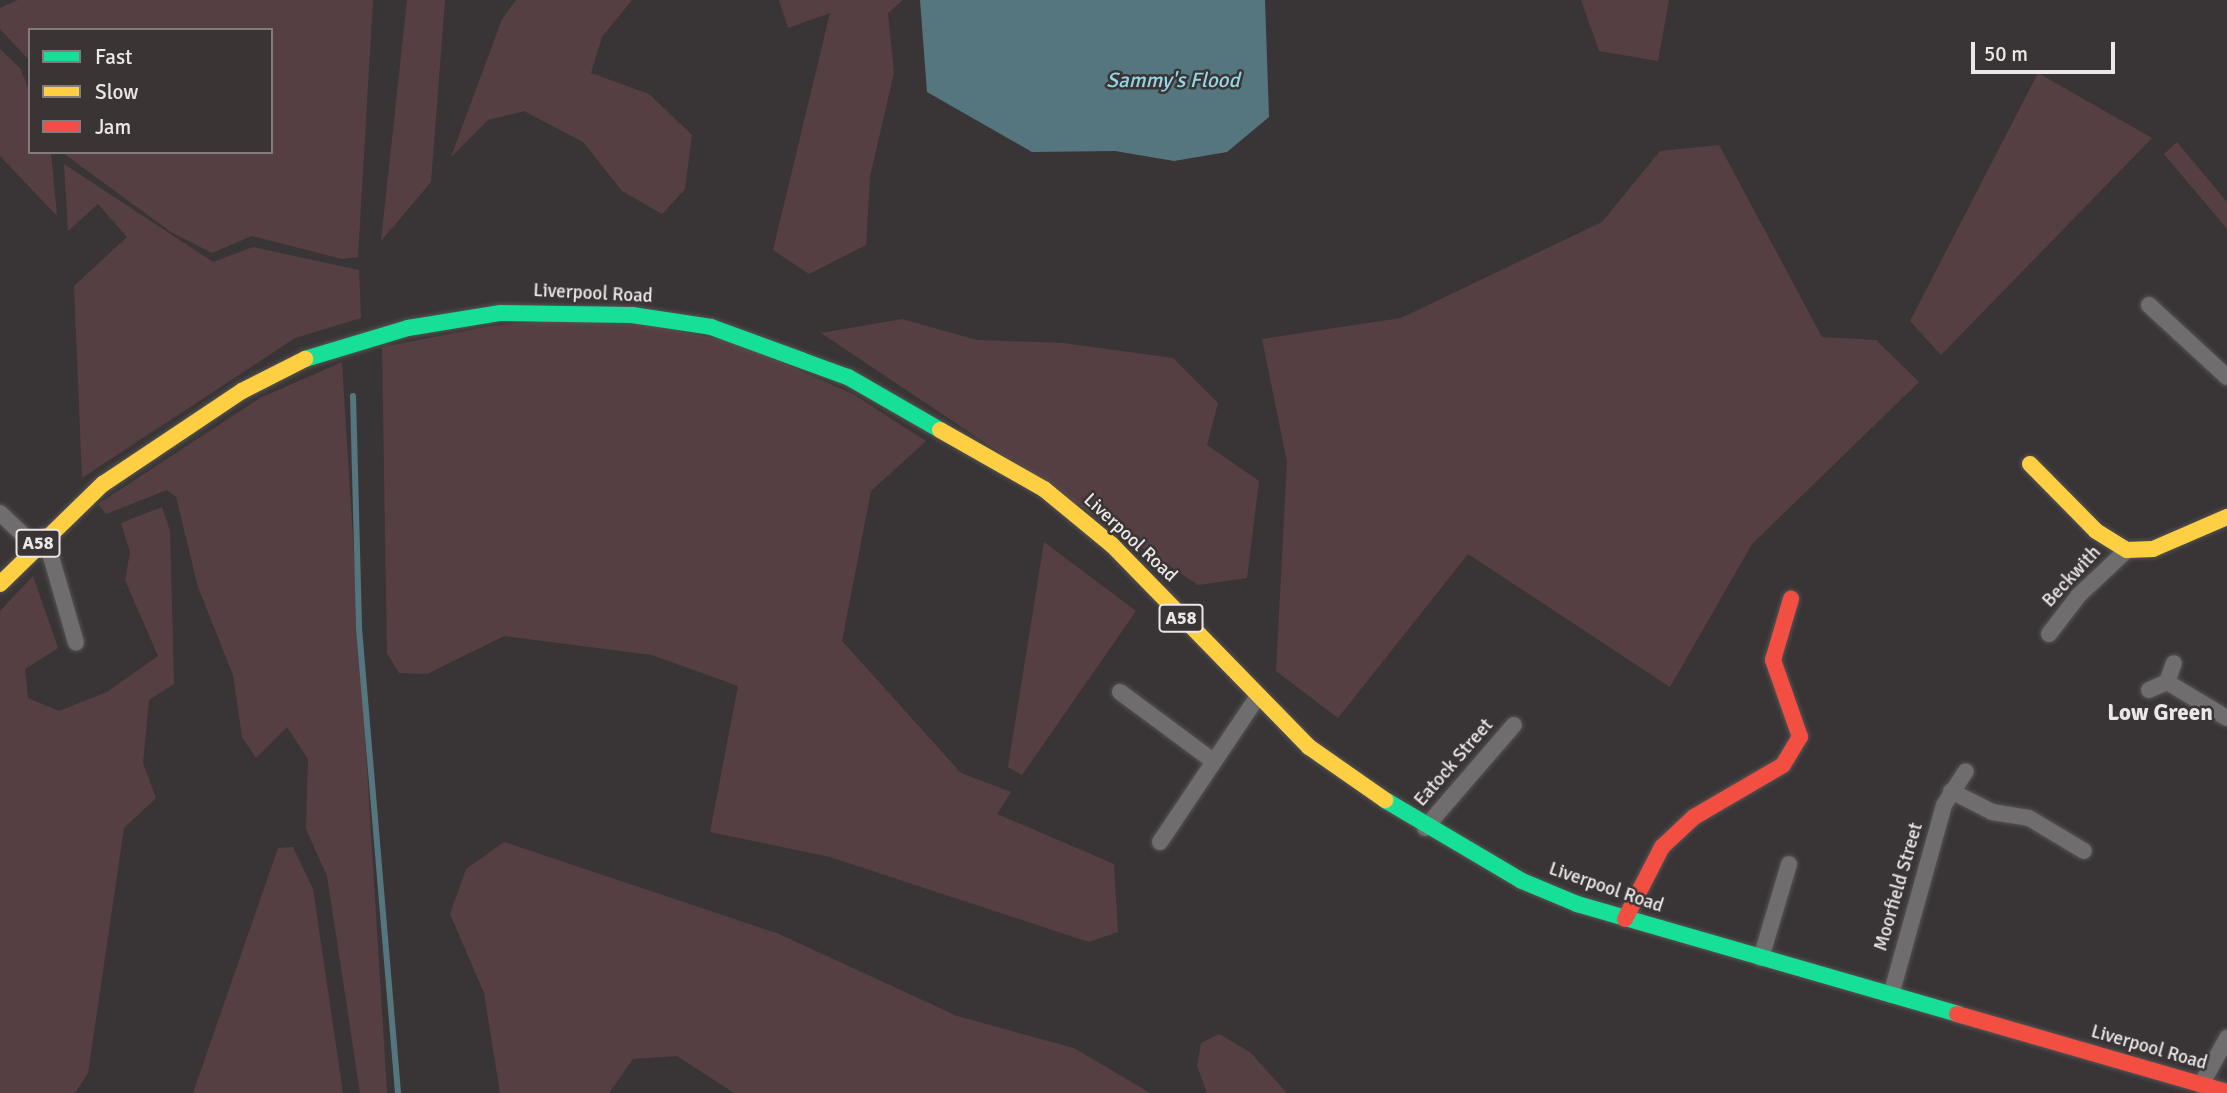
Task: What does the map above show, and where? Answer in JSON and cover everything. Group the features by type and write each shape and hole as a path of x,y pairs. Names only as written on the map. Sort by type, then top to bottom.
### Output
{"main road":[{"name":"Liverpool Road","path":"0,584 40,541 103,484 213,409 277,372 343,345 501,313 676,320 802,356 1011,466 1112,545 1256,699 1353,780 1425,828 1522,881 1625,919 2225,1092"},
{"path":"2030,464 2096,531 2127,550 2153,549 2227,517"},
{"path":"1625,919 1662,847 1694,817 1783,765 1800,737 1773,660 1791,599"}],"street":[{"path":"2149,305 2227,377"},
{"path":"0,513 40,541 75,643"},
{"name":"Beckwith","path":"2049,634 2079,595 2127,550"},
{"path":"2149,690 2167,682 2174,663"},
{"path":"2167,682 2227,718"},
{"path":"1120,692 1212,761"},
{"path":"1160,842 1256,699"},
{"name":"Eatock Street","path":"1425,828 1514,725"},
{"name":"Moorfield Street","path":"1891,995 1951,791 1966,771"},
{"path":"1951,791 1992,812 2029,818 2084,851"},
{"path":"1761,958 1789,864"},
{"path":"2201,1085 2227,1038"}],"shaded area":[{"path":"18,0 373,0 358,257 342,259 252,236 212,253 171,232 64,154 273,154 273,28 28,28 28,59 0,29 0,8"},
{"path":"407,0 445,0 431,182 381,241"},
{"path":"516,0 632,0 602,37 591,73 649,94 692,135 685,189 662,214 622,191 583,142 524,111 488,120 451,157 502,19"},
{"path":"779,0 903,0 888,13 894,73 870,176 866,245 809,274 773,250 830,13 788,28"},
{"path":"1581,0 1669,0 1658,61 1599,51"},
{"path":"0,49 20,68 28,87 28,154 51,154 57,216 0,156"},
{"path":"2038,73 2152,138 1941,355 1910,321"},
{"path":"2177,142 2227,202 2227,229 2164,154"},
{"path":"1719,145 1822,337 1876,340 1919,382 1752,544 1670,687 1468,554 1338,718 1276,671 1287,462 1262,339 1401,318 1602,222 1660,151"},
{"path":"64,164 213,262 253,247 359,270 361,318 295,338 82,478 74,286 127,237 98,204 68,231"},
{"path":"604,316 737,343 853,394 926,441 871,491 842,641 961,773 1011,792 997,814 1114,864 1118,932 1089,942 830,857 710,832 738,686 652,655 504,636 427,674 399,673 387,653 382,347 491,326"},
{"path":"902,319 977,340 1063,343 1173,358 1218,403 1207,445 1259,481 1247,578 1198,585 821,333"},
{"path":"342,362 387,1093 360,1093 327,876 306,829 308,759 287,727 256,758 242,737 233,675 198,587 176,497 167,490 106,514 98,504 260,398"},
{"path":"162,507 170,531 174,684 149,700 143,763 156,798 124,828 88,1073 75,1093 0,1093 0,611 33,576 58,648 25,669 28,698 59,711 107,692 158,656 125,580 130,552 121,523"},
{"path":"1044,542 1136,611 1022,775 1008,767"},
{"path":"504,842 779,934 957,1016 1074,1048 1150,1093 734,1093 677,1056 633,1059 609,1093 500,1093 484,993 450,914 466,869"},
{"path":"293,847 313,889 343,1093 193,1093 278,848"},
{"path":"1219,1034 1250,1052 1287,1093 1207,1093 1197,1066 1201,1043"}],"water":[{"name":"Sammy's Flood","path":"920,0 1265,0 1269,117 1227,152 1174,161 1115,151 1032,152 927,92"}],"waterway":[{"path":"353,396 359,628 398,1093"}],"traffic: fast":[{"path":"305,359 408,328 501,313 632,315 711,327 848,377 940,430"},
{"path":"1385,800 1522,881 1577,904 1957,1014"}],"traffic: slow":[{"path":"0,584 103,484 242,391 305,359"},
{"path":"940,430 1044,489 1112,545 1309,747 1385,800"},
{"path":"2030,464 2096,531 2127,550 2153,549 2227,517"}],"traffic: jam":[{"path":"1625,919 1662,847 1694,817 1783,765 1800,737 1773,660 1791,599"},
{"path":"1957,1014 2227,1092"}],"district":[{"name":"Low Green","path":"2160,713"}]}
